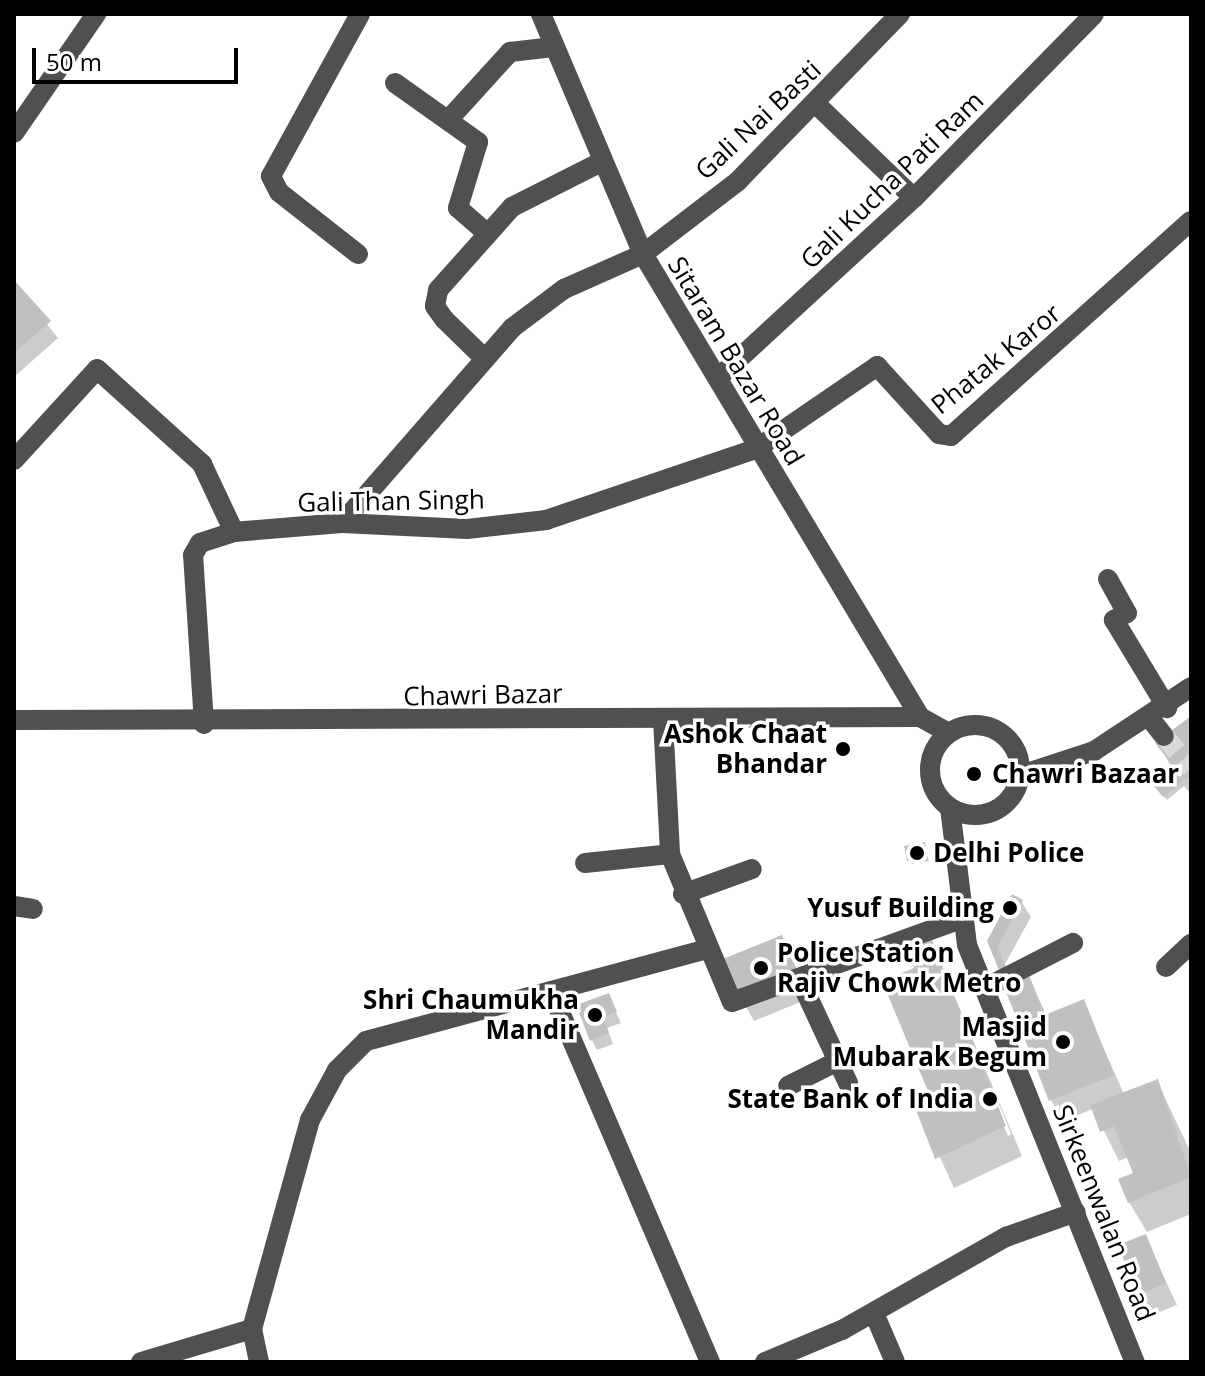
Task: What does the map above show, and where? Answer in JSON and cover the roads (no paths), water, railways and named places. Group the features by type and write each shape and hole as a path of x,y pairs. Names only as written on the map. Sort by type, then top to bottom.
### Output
{"street":[{"path":"14,133 96,14"},
{"path":"358,254 279,192 271,176 360,14"},
{"name":"Sitaram Bazar Road","path":"541,14 599,163 643,254 719,377 756,449 920,717"},
{"name":"Gali Nai Basti","path":"342,523 483,357 564,289 643,254 738,181 817,105 900,14"},
{"name":"Gali Kucha Pati Ram","path":"719,377 914,198 1094,14"},
{"path":"449,119 510,52 554,47"},
{"path":"395,83 478,142 458,208 484,231"},
{"path":"817,105 914,198"},
{"path":"483,357 435,306 438,290 484,231 512,207 599,163"},
{"name":"Phatak Karor","path":"756,449 877,366 939,434 951,436 1191,221"},
{"path":"14,460 97,369 202,464 234,532"},
{"name":"Gali Than Singh","path":"204,724 193,555 200,543 234,532 342,523 467,529 546,520 756,449"},
{"path":"1108,579 1127,613 1114,620 1158,712 1164,736"},
{"path":"1021,775 1002,734 973,725 949,733 930,767 950,808 994,812 1021,775 1094,751 1158,712 1191,687"},
{"name":"Chawri Bazar","path":"14,720 204,724 920,717 949,733"},
{"path":"663,719 670,854 706,949 732,1002 800,980 961,919"},
{"name":"Sirkeenwalan Road","path":"950,808 961,919 985,988 1135,1362"},
{"path":"585,863 670,854"},
{"path":"683,894 752,869"},
{"path":"985,988 1073,943"},
{"path":"1166,967 1191,944"},
{"path":"259,1362 252,1329 310,1120 337,1070 366,1041 418,1021 551,991 706,949"},
{"path":"800,980 848,1083"},
{"path":"551,991 710,1362"},
{"path":"788,1086 838,1061"},
{"path":"765,1362 874,1313 1006,1237 1076,1212"},
{"path":"874,1313 895,1362"},
{"path":"141,1362 252,1329"}],"tunnel":[{"path":"1164,736 1191,768"}],"place":[{"name":"Ashok Chaat Bhandar","path":"843,749"},
{"name":"Chawri Bazaar","path":"974,774"},
{"name":"Delhi Police","path":"917,853"},
{"name":"Yusuf Building","path":"1010,908"},
{"name":"Police Station Rajiv Chowk Metro","path":"761,968"},
{"name":"Shri Chaumukha Mandir","path":"595,1015"},
{"name":"Masjid Mubarak Begum","path":"1063,1042"},
{"name":"State Bank of India","path":"990,1099"}]}
